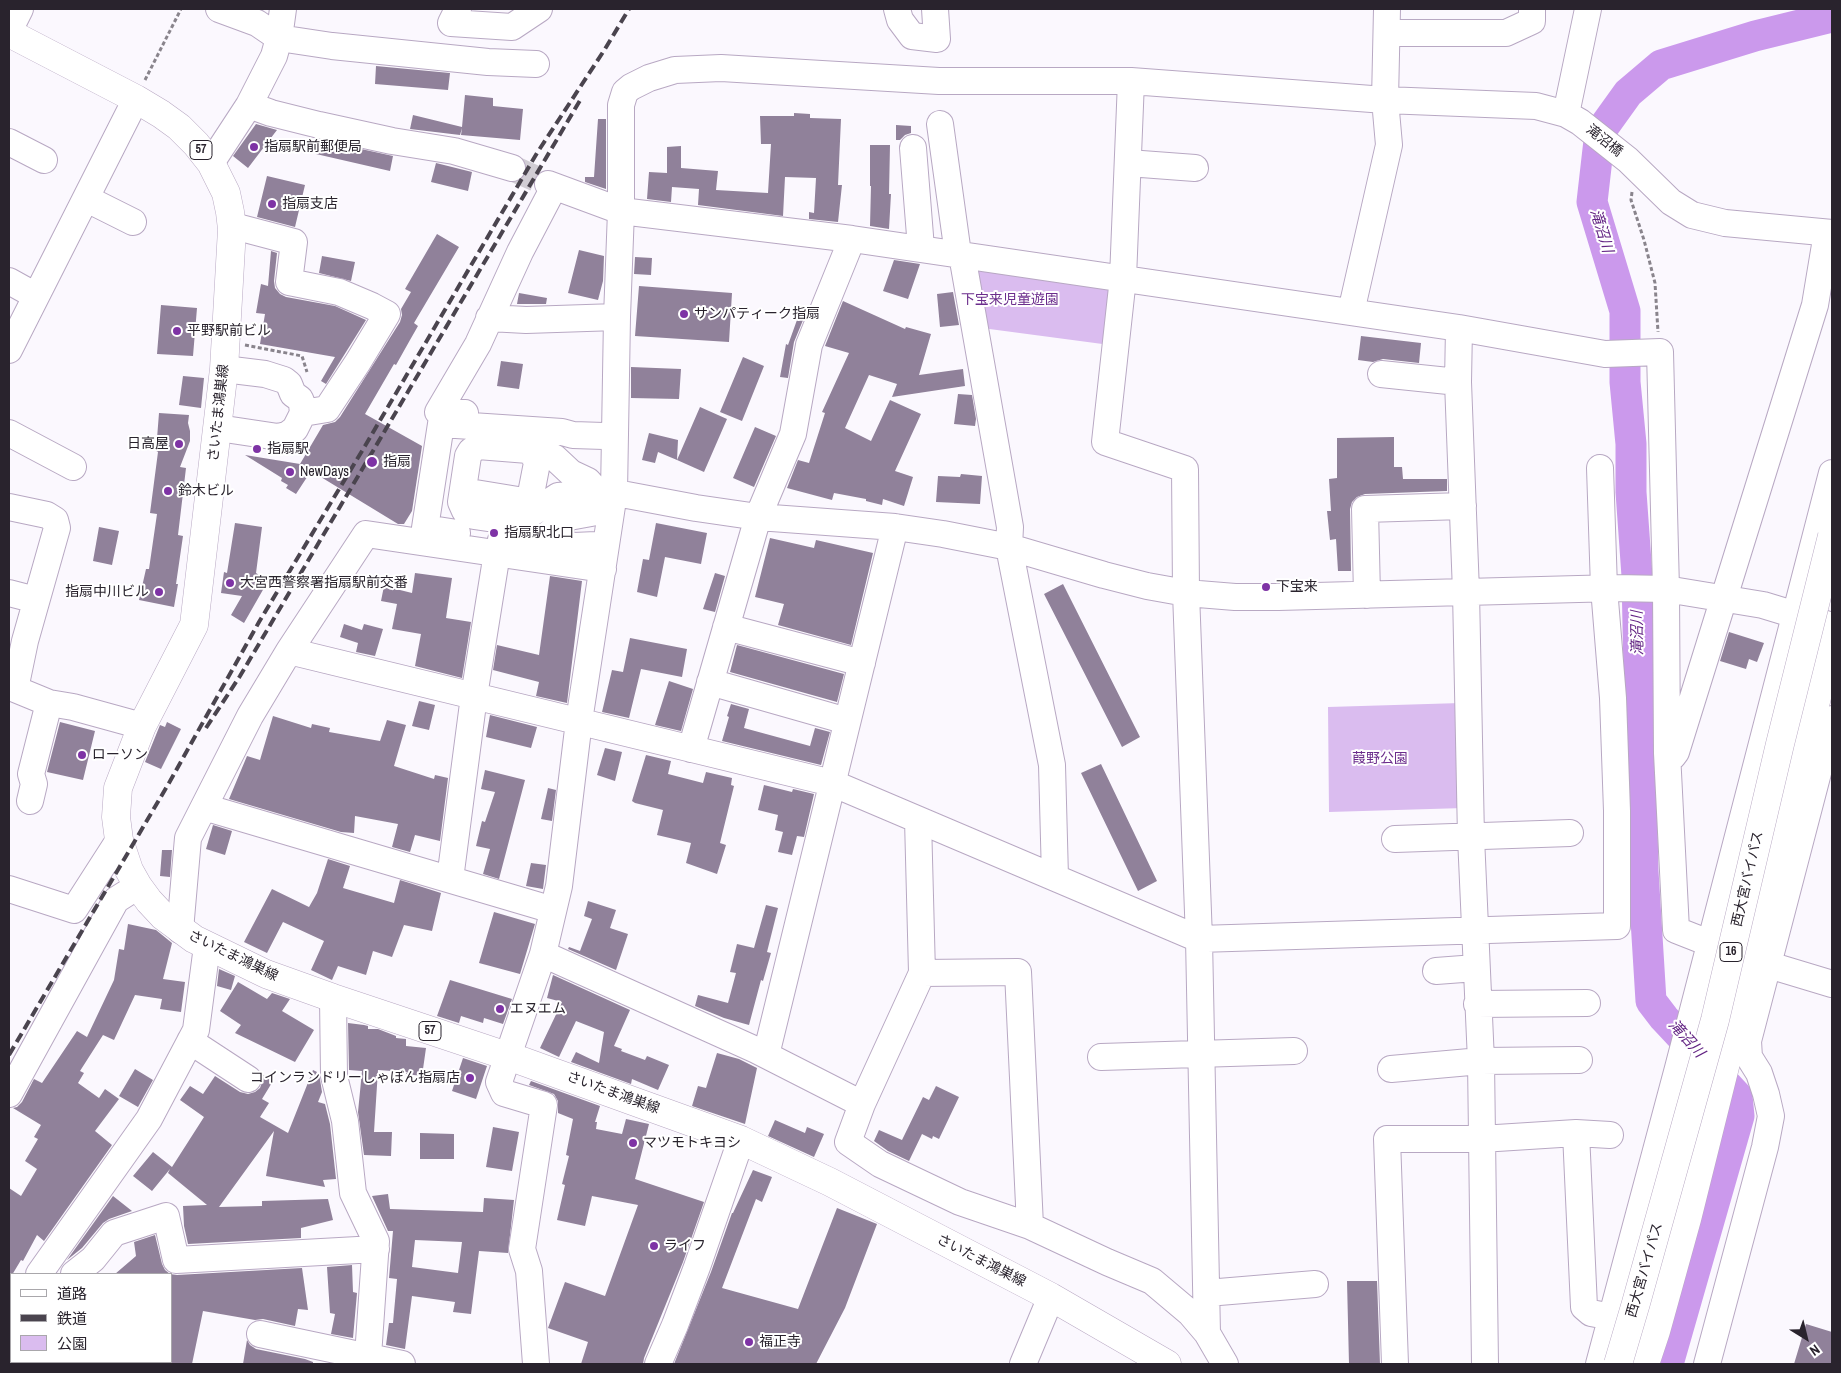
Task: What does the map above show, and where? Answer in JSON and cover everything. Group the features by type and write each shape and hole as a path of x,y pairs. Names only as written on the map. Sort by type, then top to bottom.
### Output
{"main road":[{"name":"さいたま鴻巣線","path":"9,32 161,114 196,144 211,163 226,193 232,229 224,369 194,625 142,726 118,788 116,817 118,840 124,859 138,886 163,916 180,930 207,946 266,974 509,1057 741,1140 830,1182 1051,1297 1167,1364"},
{"name":"西大宮バイパス","path":"1618,1364 1714,1020 1832,536"},
{"name":"西大宮バイパス","path":"1645,1364 1687,1219 1832,637"}],"street":[{"path":"9,32 20,9"},
{"path":"219,9 257,23 279,38 332,46 488,62 536,64"},
{"path":"211,163 250,105 274,56 284,9"},
{"path":"455,16 512,27 539,9"},
{"path":"897,9 900,20 912,36 937,39"},
{"path":"935,9 940,81"},
{"path":"1351,312 1389,145 1385,100 1387,21 1506,33 1532,21 1532,9"},
{"path":"536,1364 529,1271 522,1248 544,1105 504,1092 499,1082 543,954 559,886 597,560 600,499 609,426 617,317 621,211 621,105 625,92 649,78 675,70 721,68 940,81 1131,81 1385,100 1536,106 1573,118 1588,9"},
{"path":"1131,81 1123,278 1105,442 1185,469 1186,593 1199,939 1207,1333"},
{"path":"9,350 136,99"},
{"path":"250,105 271,113 319,125 392,141 454,151 512,168"},
{"name":"滝沼橋","path":"1573,118 1631,164 1671,202 1692,215 1725,223 1830,233"},
{"path":"940,124 960,254 1010,526 1009,547 1052,766 1055,877"},
{"path":"9,142 44,160"},
{"path":"913,148 921,248"},
{"path":"1128,163 1194,168"},
{"path":"609,426 438,412 478,344 551,186 621,211 921,248 1458,328 1605,354 1656,352 1660,588 1676,930 1709,943"},
{"path":"87,199 133,222"},
{"path":"218,428 278,437 288,435 315,411 358,362 387,314 338,292 289,282 294,242 241,228 232,229"},
{"path":"1667,762 1676,752 1815,305 1830,233"},
{"path":"691,749 758,517 793,434 809,345 852,238"},
{"path":"9,281 36,296"},
{"path":"489,318 526,320 617,317"},
{"path":"1458,328 1471,837 1481,1061 1485,1364"},
{"path":"224,369 265,374 284,380 302,404 315,411"},
{"path":"1381,374 1458,382"},
{"path":"597,560 574,546 542,539 520,544 425,528 441,424 562,432 573,436 609,426"},
{"path":"9,433 73,467"},
{"path":"600,499 588,481 571,473 548,454 528,450 478,446 468,456 461,502 462,507 469,514 515,522 525,512 558,496 581,494 600,499 696,508 758,517 895,527 1009,547 1104,576 1186,593 1235,597 1278,597 1660,588 1725,597 1795,614 1832,626"},
{"path":"525,512 537,463 536,458 528,450"},
{"path":"289,651 832,783 1199,939 1617,926 1617,812 1610,588 1600,468"},
{"path":"1599,1364 1693,1012 1709,943 1832,473"},
{"path":"542,539 569,517 600,499"},
{"path":"1367,595 1365,509 1463,506"},
{"path":"9,507 47,515 55,520 57,528 12,689 49,703 72,707 142,726"},
{"path":"766,1055 895,527"},
{"path":"180,930 188,838 250,716 289,651 366,534 497,553 597,560"},
{"path":"450,879 474,696 497,553"},
{"path":"9,593 36,600"},
{"path":"726,627 862,663"},
{"path":"710,682 847,721"},
{"path":"30,802 34,784 31,774 49,703"},
{"path":"1706,1364 1765,1147 1771,1116 1759,1074 1749,1057 1748,1041 1832,719"},
{"path":"204,807 554,910"},
{"path":"918,820 922,973 862,1104 848,1142 880,1164 960,1202 1030,1226 1152,1281 1190,1313 1207,1333 1225,1364"},
{"path":"1396,839 1570,833"},
{"path":"10,892 74,910 118,840"},
{"path":"9,1094 116,900 138,886"},
{"path":"40,1273 149,1119 190,1042 196,1030 207,946"},
{"path":"543,954 766,1055 862,1104"},
{"path":"1769,965 1832,984"},
{"path":"1436,971 1476,968"},
{"path":"922,973 1018,972 1030,1226"},
{"path":"333,998 334,1076 345,1121 353,1193 376,1241 366,1360"},
{"path":"1477,1004 1588,1003"},
{"path":"190,1042 248,1079"},
{"path":"1100,1057 1294,1051"},
{"path":"1391,1069 1481,1061 1579,1060"},
{"path":"1576,1133 1584,1307 1591,1313 1612,1317"},
{"path":"1395,1364 1387,1139 1481,1139 1576,1133 1610,1135"},
{"path":"658,1364 675,1326 697,1267 741,1140"},
{"path":"75,1273 93,1259 114,1233 166,1216 176,1260 376,1249"},
{"path":"1206,1293 1315,1284"},
{"path":"1023,1364 1051,1297"},
{"path":"260,1334 366,1360 402,1364"}],"path":[{"path":"136,99 181,9"},
{"path":"1631,164 1631,200 1644,240 1655,284 1656,352"}],"green space":[{"name":"下宝来児童遊園","path":"970,261 1116,284 1110,345 982,328"},
{"name":"葭野公園","path":"1461,703 1464,808 1329,812 1328,707"}],"building":[{"path":"376,66 450,73 448,90 375,84"},
{"path":"465,95 493,98 493,106 523,109 520,140 461,135 462,128 460,135 410,129 413,115 462,127"},
{"path":"794,113 810,114 810,118 841,119 838,185 842,185 838,222 809,219 809,212 814,213 816,178 785,177 783,216 698,205 699,189 672,187 671,202 647,199 649,172 667,173 667,147 681,146 681,168 718,171 716,190 768,193 771,144 761,144 760,116 794,116"},
{"path":"598,119 606,119 606,189 585,182 585,177 594,177"},
{"path":"256,124 277,130 248,168 233,156"},
{"path":"896,125 911,126 911,133 905,135 900,140 896,140"},
{"path":"320,140 393,156 390,171 316,154"},
{"path":"870,145 890,145 889,194 891,194 889,229 870,226"},
{"path":"436,163 472,172 468,191 431,182"},
{"path":"267,176 305,185 295,227 257,217"},
{"name":"指扇","path":"437,234 459,247 414,323 418,326 365,414 422,446 412,511 404,524 398,524 311,471 296,494 286,488 288,485 281,481 282,478 245,455 300,464 323,425 335,422 340,417 400,322 401,309 411,292 405,289"},
{"path":"579,250 604,256 603,281 598,300 568,293"},
{"path":"271,251 277,253 274,281 275,288 280,294 286,297 335,306 366,320 326,384 321,381 335,357 260,344 265,314 256,313 261,284 268,286"},
{"path":"322,256 355,262 351,281 319,273"},
{"path":"635,257 652,258 651,275 634,274"},
{"path":"894,260 920,264 908,299 883,291"},
{"name":"サンパティーク指扇","path":"639,286 732,293 729,342 635,336"},
{"path":"953,292 959,325 940,327 937,294"},
{"path":"519,293 547,298 546,304 517,304"},
{"path":"843,301 905,329 906,327 931,334 919,375 963,369 965,386 892,397 897,384 869,375 845,428 871,441 890,400 921,414 895,471 913,477 904,506 883,499 882,505 866,501 866,499 834,493 832,500 787,488 798,460 809,463 825,413 822,412 849,353 825,346"},
{"name":"平野駅前ビル","path":"161,305 197,308 193,356 157,354"},
{"path":"802,306 808,308 794,342 788,378 780,377 786,344 788,345"},
{"path":"1361,336 1421,343 1419,363 1383,359 1373,362 1358,360"},
{"path":"743,357 764,366 742,421 720,412"},
{"path":"501,361 523,364 519,389 497,386"},
{"path":"631,367 681,369 679,399 631,398"},
{"path":"183,376 204,378 201,408 179,405"},
{"path":"958,394 972,395 976,419 975,426 954,424"},
{"path":"700,407 727,419 704,472 677,460"},
{"path":"159,413 189,415 190,441 180,467 186,468 178,535 183,536 174,607 139,600 146,569 149,569 157,514 150,513 158,452 156,451"},
{"path":"755,427 776,436 754,487 733,478"},
{"path":"649,433 678,440 677,460 658,452 655,463 642,460"},
{"path":"1394,437 1394,467 1402,467 1403,479 1447,479 1447,491 1365,494 1357,497 1352,502 1350,509 1351,571 1338,571 1336,539 1330,540 1327,511 1331,511 1329,479 1337,478 1337,438"},
{"path":"961,474 982,476 980,504 936,502 938,476 960,477"},
{"path":"235,523 262,527 256,573 268,581 244,623 231,615 242,596 221,593 224,572 227,573"},
{"path":"656,523 707,533 701,564 665,557 657,597 637,592 643,559 649,560"},
{"path":"99,527 119,531 112,565 93,561"},
{"path":"770,538 814,548 816,540 873,553 851,645 778,625 784,604 755,597"},
{"path":"415,573 452,578 446,618 471,622 462,678 415,666 421,634 392,629 397,604 381,601 384,586 412,593"},
{"path":"715,573 725,576 715,612 703,609"},
{"path":"550,576 582,581 567,703 536,696 539,682 493,670 497,645 539,655"},
{"path":"1063,584 1140,737 1122,747 1044,594"},
{"path":"344,624 362,630 364,624 383,629 375,656 356,652 358,643 340,637"},
{"path":"1729,632 1764,643 1757,662 1749,659 1746,669 1720,661"},
{"path":"630,638 687,649 682,677 641,669 629,718 602,712 612,670 623,672"},
{"path":"737,645 844,674 837,702 730,672"},
{"path":"669,681 693,689 681,731 655,725"},
{"path":"419,701 435,705 429,730 412,726"},
{"path":"731,704 749,709 744,728 810,746 815,728 830,732 821,765 722,741"},
{"path":"490,715 537,727 531,748 486,737"},
{"path":"273,716 311,728 312,724 330,728 329,732 380,741 387,720 406,725 394,766 434,779 435,775 448,778 440,841 415,835 410,852 392,847 398,824 355,816 354,833 341,832 229,799 247,756 260,760"},
{"path":"60,722 95,731 83,780 47,772"},
{"path":"167,722 181,729 161,769 145,762 160,725 165,727"},
{"path":"605,748 622,752 615,781 597,775"},
{"path":"646,755 671,761 668,774 703,783 706,772 732,778 731,785 734,786 720,843 726,845 717,874 686,863 691,843 657,835 663,810 632,801"},
{"path":"1101,764 1157,881 1138,891 1081,773"},
{"path":"485,770 525,780 499,879 483,874 490,849 476,846 482,821 485,822 495,792 481,789"},
{"path":"764,785 792,792 793,789 814,794 804,837 797,836 792,855 778,852 783,832 775,830 778,815 758,810"},
{"path":"548,788 556,790 552,821 541,819"},
{"path":"213,825 232,831 225,855 206,849"},
{"path":"162,850 172,850 170,877 160,876"},
{"path":"328,859 350,866 343,888 394,903 400,880 441,893 432,931 404,925 392,957 373,951 366,975 338,966 332,980 311,970 324,941 283,922 267,953 244,942 272,889 309,907 317,893"},
{"path":"531,863 546,865 543,889 526,886"},
{"path":"588,901 616,910 610,928 628,934 616,970 568,949 569,947 580,951 592,919 584,916"},
{"path":"766,905 778,908 767,952 771,953 763,981 761,980 749,1025 724,1018 695,1006 698,995 728,1003 736,973 730,972 737,944 754,948"},
{"path":"494,912 535,924 520,974 479,963"},
{"path":"128,924 156,930 172,943 163,979 185,982 181,1012 160,1009 162,999 135,995 114,1040 103,1035 80,1071 84,1073 78,1083 99,1098 105,1089 119,1099 95,1131 112,1145 44,1241 37,1235 23,1261 21,1260 13,1273 10,1273 9,1280 9,1188 21,1196 37,1169 25,1161 38,1139 34,1137 41,1125 13,1108 22,1102 34,1079 42,1083 77,1031 87,1037 114,980 119,949 124,950"},
{"path":"219,969 235,976 231,990 217,986"},
{"path":"553,975 630,1010 614,1046 622,1049 621,1051 645,1060 647,1056 669,1065 658,1090 632,1079 631,1084 571,1062 576,1052 599,1063 604,1032 576,1021 559,1057 540,1048 562,1002 547,998"},
{"path":"450,980 512,999 503,1024 484,1018 483,1023 461,1016 459,1023 437,1016"},
{"path":"238,982 267,999 272,993 290,999 282,1011 314,1030 295,1062 235,1033 241,1025 220,1011"},
{"path":"348,1023 368,1026 368,1029 378,1029 396,1036 396,1038 406,1039 406,1046 426,1048 422,1076 406,1074 407,1072 378,1070 374,1132 392,1132 391,1156 364,1155 358,1112 362,1071 349,1070"},
{"path":"717,1053 739,1059 757,1068 745,1124 692,1106 698,1086 706,1088"},
{"path":"463,1058 487,1066 476,1099 452,1091"},
{"path":"135,1069 153,1080 138,1107 119,1096"},
{"path":"313,1070 319,1073 322,1092 318,1102 325,1104 330,1124 336,1179 323,1180 325,1187 266,1176 274,1131 219,1207 262,1206 262,1201 328,1199 333,1220 301,1228 301,1238 188,1244 184,1226 183,1206 207,1205 168,1173 170,1169 152,1191 133,1176 153,1152 172,1167 204,1117 180,1100 190,1086 203,1094 215,1076 240,1092 248,1094 260,1088 263,1080 262,1074 273,1081 262,1099 269,1103 260,1117 288,1133"},
{"path":"531,1081 600,1106 595,1122 597,1122 596,1129 622,1134 626,1119 649,1124 635,1179 704,1202 643,1364 581,1364 588,1342 548,1328 565,1282 605,1296 638,1205 592,1196 585,1226 557,1220 565,1185 562,1184 569,1156 566,1155 573,1119 558,1113 558,1101 554,1094 529,1085"},
{"path":"936,1086 959,1097 939,1139 933,1136 932,1139 922,1134 909,1161 888,1151 874,1141 879,1130 902,1140 923,1097 929,1100"},
{"path":"775,1120 805,1133 807,1127 824,1134 814,1157 768,1136"},
{"path":"493,1127 519,1132 512,1171 486,1167"},
{"path":"420,1133 454,1134 454,1159 420,1159"},
{"path":"753,1170 772,1177 762,1202 756,1199 722,1288 798,1309 837,1208 877,1224 845,1308 816,1364 674,1364 711,1272 732,1213"},
{"path":"388,1194 390,1209 483,1212 484,1198 514,1200 508,1253 479,1251 471,1314 453,1312 455,1302 412,1296 405,1349 386,1345 389,1323 393,1323 397,1279 389,1278 393,1231 388,1231 372,1196","holes":["415,1240 462,1242 458,1273 412,1267"]},
{"path":"113,1196 132,1211 103,1223 82,1248 67,1260"},
{"path":"155,1235 162,1264 169,1273 116,1273 136,1256 134,1242"},
{"path":"352,1265 353,1292 357,1293 353,1338 331,1334 335,1314 330,1313 327,1267"},
{"path":"302,1268 308,1310 298,1309 295,1326 263,1319 255,1320 203,1311 192,1364 171,1364 172,1274"},
{"path":"1347,1281 1377,1281 1380,1364 1349,1364"},
{"path":"1806,1324 1832,1332 1832,1364 1794,1364"},
{"path":"247,1340 256,1349 305,1359 313,1362 313,1364 243,1364"}],"waterway":[{"name":"滝沼川","path":"1668,1364 1739,1116 1737,1096 1664,1018 1651,1001 1643,871 1637,576 1631,492 1631,444 1625,382 1625,311 1592,202 1600,132 1628,93 1661,65 1755,36 1832,17"}],"tunnel":[{"path":"512,168 548,184"}],"railway":[{"path":"9,1055 169,783 259,622 537,153 629,9"},
{"path":"206,728 240,676 582,97"}],"place":[{"name":"指扇駅前郵便局","path":"254,147"},
{"name":"指扇支店","path":"272,204"},
{"name":"サンパティーク指扇","path":"684,314"},
{"name":"平野駅前ビル","path":"177,331"},
{"name":"日高屋","path":"179,444"},
{"name":"指扇駅","path":"257,449"},
{"name":"指扇","path":"372,462"},
{"name":"NewDays","path":"290,472"},
{"name":"鈴木ビル","path":"168,491"},
{"name":"指扇駅北口","path":"494,533"},
{"name":"大宮西警察署指扇駅前交番","path":"230,583"},
{"name":"下宝来","path":"1266,587"},
{"name":"指扇中川ビル","path":"159,592"},
{"name":"ローソン","path":"82,755"},
{"name":"エヌエム","path":"500,1009"},
{"name":"コインランドリーしゃぼん指扇店","path":"470,1078"},
{"name":"マツモトキヨシ","path":"633,1143"},
{"name":"ライフ","path":"654,1246"},
{"name":"福正寺","path":"749,1342"}]}
